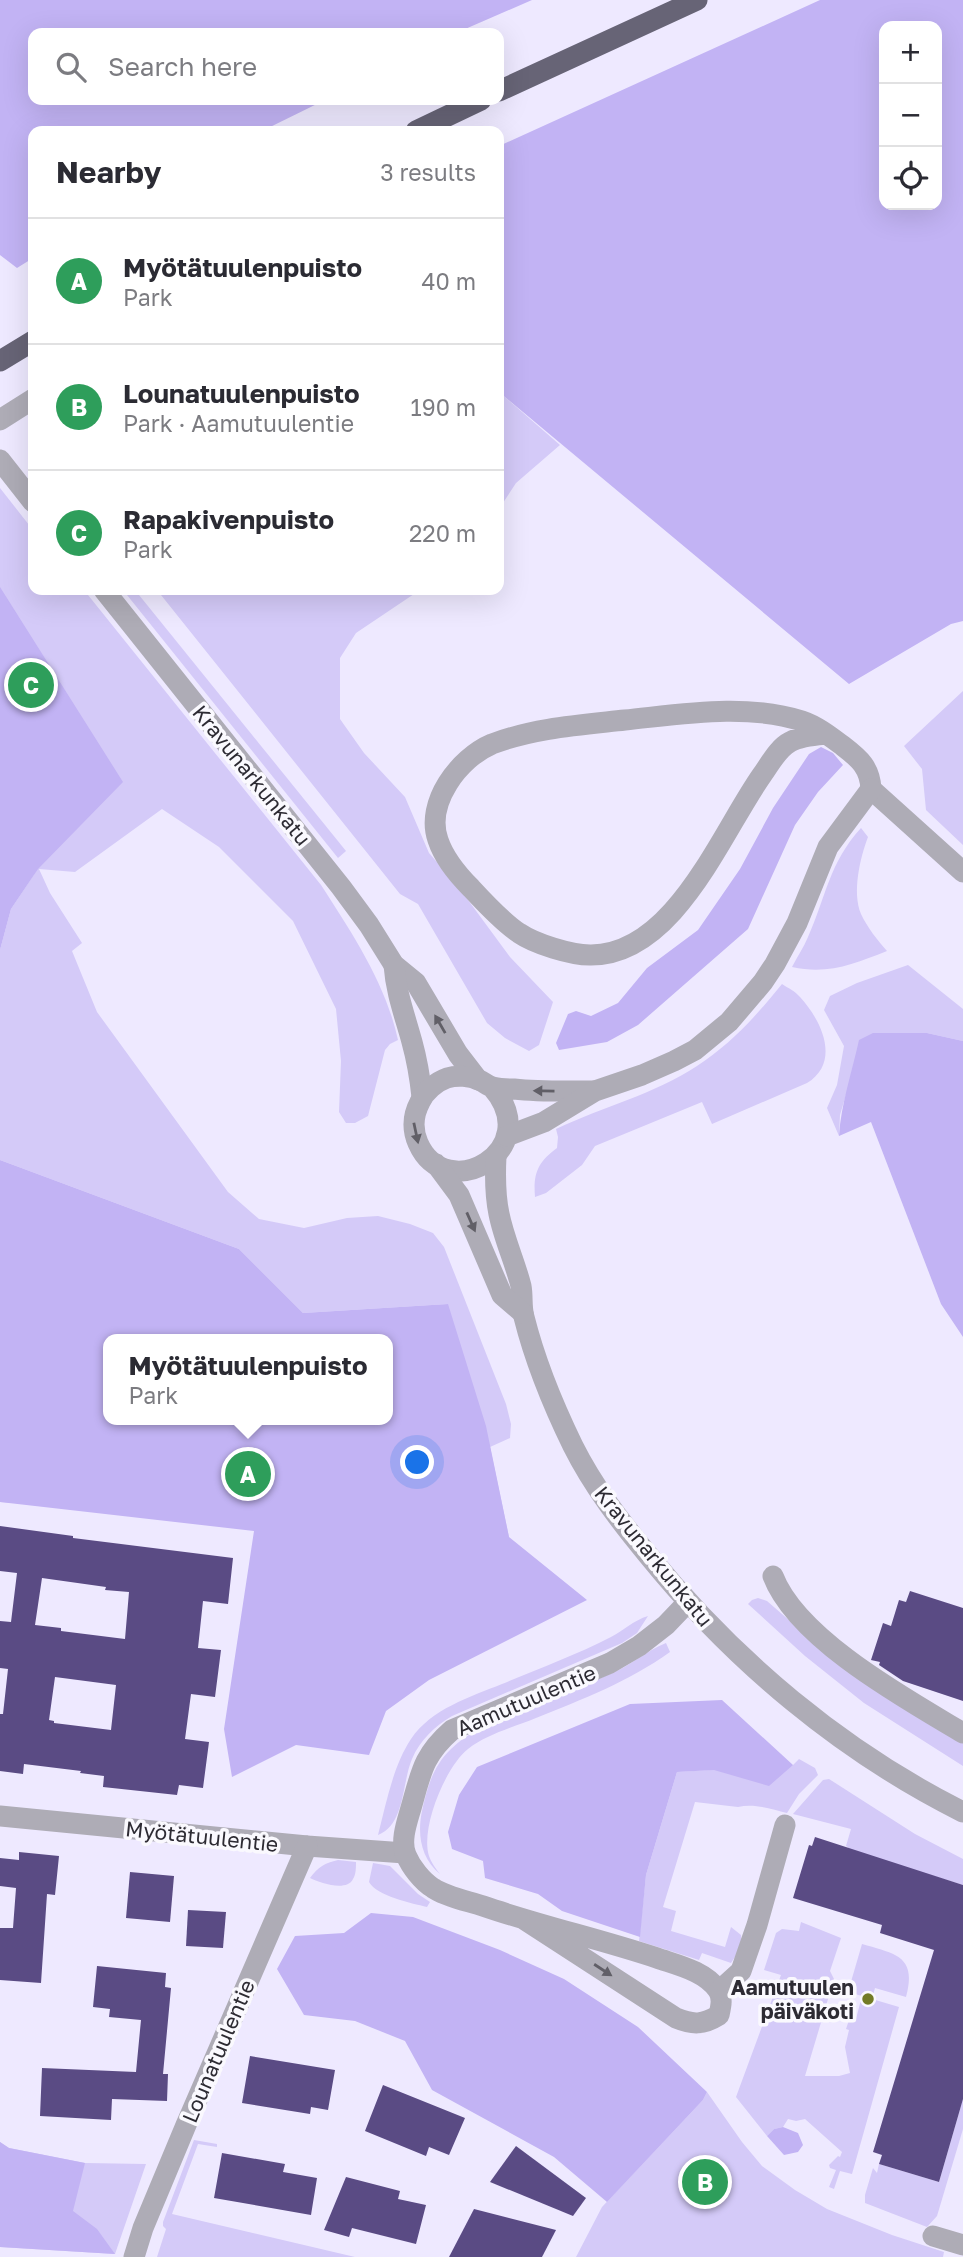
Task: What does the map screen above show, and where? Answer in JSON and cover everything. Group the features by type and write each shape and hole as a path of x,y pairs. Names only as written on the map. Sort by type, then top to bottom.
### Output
{"highway":[{"path":"504,89 697,0"},
{"path":"426,126 470,105"},
{"path":"0,361 28,344"}],"street":[{"path":"0,420 28,402"},
{"path":"0,460 28,496"},
{"name":"Kravunarkunkatu","path":"108,595 341,887 394,965 416,984 458,1054 485,1083"},
{"path":"826,734 790,741 779,751 752,789 702,873 672,912 649,935 624,949 592,956 562,951 518,933 470,887 448,860 437,838 438,803 446,783 464,763 490,745 552,728 746,710 803,722 826,734 860,758 867,770 871,789 963,872"},
{"path":"507,1136 544,1122 596,1091 642,1076 674,1061 695,1050 729,1022 775,964 797,923 828,847 871,789"},
{"name":"Kravunarkunkatu","path":"394,965 396,990 412,1043 422,1097"},
{"path":"485,1083 501,1097 509,1123 507,1136 496,1156 483,1166 467,1171 451,1170 436,1164 421,1149 415,1137 415,1110 433,1085 447,1078 463,1076 485,1083 537,1091 596,1091"},
{"name":"Kravunarkunkatu","path":"496,1156 495,1186 500,1216 522,1288 523,1314 554,1403 574,1448 599,1493 687,1603 811,1716 890,1772 963,1812"},
{"name":"Kravunarkunkatu","path":"436,1164 459,1195 502,1295 523,1314"},
{"path":"772,1576 779,1592 806,1625 878,1681 963,1733"},
{"name":"Aamutuulentie","path":"405,1853 404,1838 421,1772 428,1756 445,1736 473,1719 610,1663 639,1646 666,1625 687,1603"},
{"name":"Myötätuulentie","path":"0,1816 405,1853"},
{"path":"719,1991 741,1971 785,1825"},
{"name":"Lounatuulentie","path":"134,2257 143,2228 186,2125 307,1846"},
{"path":"405,1853 417,1872 434,1889 525,1920 695,1971 719,1991 722,2002 719,2015 708,2022 691,2024 676,2018 525,1920"},
{"path":"933,2236 963,2245"}],"shaded area":[{"path":"0,0 532,0 468,28 28,28 28,105 315,105 272,126 28,126 28,261 17,268 0,255"},
{"path":"820,0 963,0 963,621 951,624 849,684 504,396 504,144"},
{"path":"504,396 560,445 516,483 504,501"},
{"path":"0,488 28,524 28,595 88,595 321,885 377,979 393,1019 398,1040 385,1050 368,1116 355,1123 346,1123 339,1112 341,1061 336,1009 293,921 219,847 162,809 75,872 39,869 50,893 82,943 72,951 97,1012 228,1192 259,1219 304,1228 347,1218 378,1216 433,1233 444,1247 506,1404 511,1424 510,1438 490,1447 509,1537 0,1502 103,1424 393,1425 393,1410 448,1304 303,1313 239,1249 0,1160 0,950 11,909 35,873 0,909"},
{"path":"0,587 123,782 38,869 11,909 0,950"},
{"path":"127,595 139,595 346,851 338,858"},
{"path":"161,595 413,595 356,633 340,658 340,719 364,753 405,797 429,853 457,885 510,957 553,1002 539,1045 529,1051 505,1038 487,1023 418,904 400,894"},
{"path":"963,691 963,845 926,810 922,769 904,746"},
{"path":"821,747 833,753 843,765 818,792 795,825 748,929 638,1025 607,1042 559,1050 556,1043 568,1014 576,1011 591,1016 618,1003 647,968 698,930 740,869 773,808 809,754"},
{"path":"861,828 868,837 858,875 858,905 866,924 887,951 829,969 792,967 808,937 835,867"},
{"path":"908,965 963,1009 963,1041 927,1033 850,1081 840,1115 839,1136 827,1108 837,1085 844,1046 824,1010 830,996 857,983"},
{"path":"782,984 800,997 821,1029 826,1053 817,1074 807,1083 712,1124 702,1102 595,1146 582,1165 546,1193 535,1197 538,1169 545,1158 557,1148 556,1129 664,1085 697,1066 743,1028"},
{"path":"873,1033 927,1033 963,1041 963,1337 941,1304 871,1122 839,1136 844,1100 859,1040"},
{"path":"0,1160 239,1249 303,1313 448,1304 486,1426 509,1537 587,1600 429,1680 386,1711 369,1755 296,1745 232,1777 224,1729 254,1531 0,1502"},
{"path":"758,1598 767,1601 798,1628 963,1743 963,1766 864,1703 805,1656 748,1604"},
{"path":"648,1616 637,1633 622,1643 452,1716 440,1724 415,1752 398,1813 387,1830 378,1835 399,1761 411,1739 429,1720 464,1699 598,1644"},
{"path":"666,1643 670,1652 622,1681 492,1735 468,1749 451,1769 432,1814 427,1844 430,1858 440,1874 434,1868 422,1846 421,1820 432,1778 451,1749 482,1728 617,1671"},
{"path":"722,1700 793,1765 769,1786 714,1770 677,1772 646,1875 640,1937 562,1911 538,1894 485,1878 483,1861 452,1849 448,1832 459,1795 477,1767 630,1704"},
{"path":"799,1759 815,1768 818,1775 799,1794 787,1813 756,1806 738,1807 695,1802 663,1907 676,1911 671,1931 725,1947 731,1927 741,1935 739,1950 731,1963 702,1953 699,1960 639,1941 646,1875 677,1772 793,1765"},
{"path":"829,1779 915,1834 963,1859 963,1885 885,1861 846,1856 851,1829 793,1814 823,1780"},
{"path":"338,1860 356,1862 355,1875 350,1883 339,1886 310,1878 322,1866"},
{"path":"373,1863 390,1866 430,1902 427,1907 395,1898 373,1887 369,1882"},
{"path":"371,1913 413,1917 500,1950 564,1979 638,2027 707,2092 703,2100 607,2202 554,2157 432,2090 405,2041 355,2021 304,2015 277,1969 295,1936 344,1933"},
{"path":"801,1922 841,1938 830,1971 834,1979 805,2076 839,2076 850,2073 845,2047 849,2030 846,2029 850,2017 856,2019 862,1996 848,1992 862,1944 894,1954 906,1965 909,1973 906,1997 875,1988 872,1999 899,2007 852,2174 840,2171 834,2189 829,2187 836,2170 829,2165 840,2157 842,2152 805,2119 788,2119 783,2127 774,2129 767,2136 736,2097 781,1975 764,1970 776,1933 782,1929 799,1931"},
{"path":"707,2092 762,2166 795,2190 827,2209 944,2252 943,2257 576,2257 602,2207 703,2100"},
{"path":"963,2099 963,2129 937,2216 927,2227 865,2203 873,2168 877,2173 879,2164 939,2182"},
{"path":"783,2127 798,2133 803,2145 798,2152 784,2155 767,2136 774,2129"},
{"path":"194,2140 217,2144 217,2147 198,2144 172,2214 355,2257 157,2257 166,2229 163,2222"},
{"path":"0,2142 9,2148 85,2163 146,2164 115,2254 0,2247"},
{"path":"0,2142 9,2148 85,2163 73,2211 97,2229 115,2254 0,2247"}],"building":[{"path":"0,1526 233,1558 228,1604 203,1601 198,1648 221,1650 215,1697 191,1694 185,1739 209,1742 203,1788 179,1785 177,1795 103,1787 104,1776 80,1773 81,1771 24,1764 23,1774 0,1771 0,1714 3,1714 8,1669 0,1668 0,1621 11,1622 17,1573 0,1571","holes":["42,1578 129,1592 125,1639 35,1625","55,1677 116,1685 111,1730 54,1723 49,1720"]},
{"path":"910,1591 963,1608 963,1701 903,1681 879,1665 880,1662 871,1660 883,1623 891,1626 899,1600 906,1602"},
{"path":"815,1837 963,1885 963,2099 939,2182 879,2164 882,2155 873,2152 934,1950 880,1933 882,1925 793,1898 809,1845 812,1846"},
{"path":"19,1852 59,1856 55,1895 47,1894 41,1983 0,1980 0,1928 13,1928 16,1888 0,1886 0,1858 19,1860"},
{"path":"130,1872 174,1876 170,1922 126,1918"},
{"path":"188,1910 226,1912 223,1948 186,1946"},
{"path":"97,1966 166,1973 165,1987 171,1988 163,2074 168,2074 167,2101 112,2099 111,2120 40,2116 42,2068 136,2072 141,2020 109,2017 110,2009 93,2007"},
{"path":"250,2056 335,2070 328,2110 311,2107 310,2114 242,2103"},
{"path":"383,2085 465,2118 449,2155 429,2147 426,2156 365,2131"},
{"path":"516,2146 586,2198 573,2216 490,2182"},
{"path":"222,2153 285,2164 283,2172 317,2178 311,2215 214,2198"},
{"path":"346,2177 400,2191 398,2199 426,2205 416,2244 352,2228 349,2237 324,2230"},
{"path":"474,2209 556,2230 542,2257 449,2257"}],"place":[{"name":"Rapakivenpuisto","path":"31,685"},
{"name":"Myötätuulenpuisto","path":"248,1474"},
{"name":"Aamutuulen päiväkoti","path":"868,1999"},
{"name":"Lounatuulenpuisto","path":"705,2182"}]}
